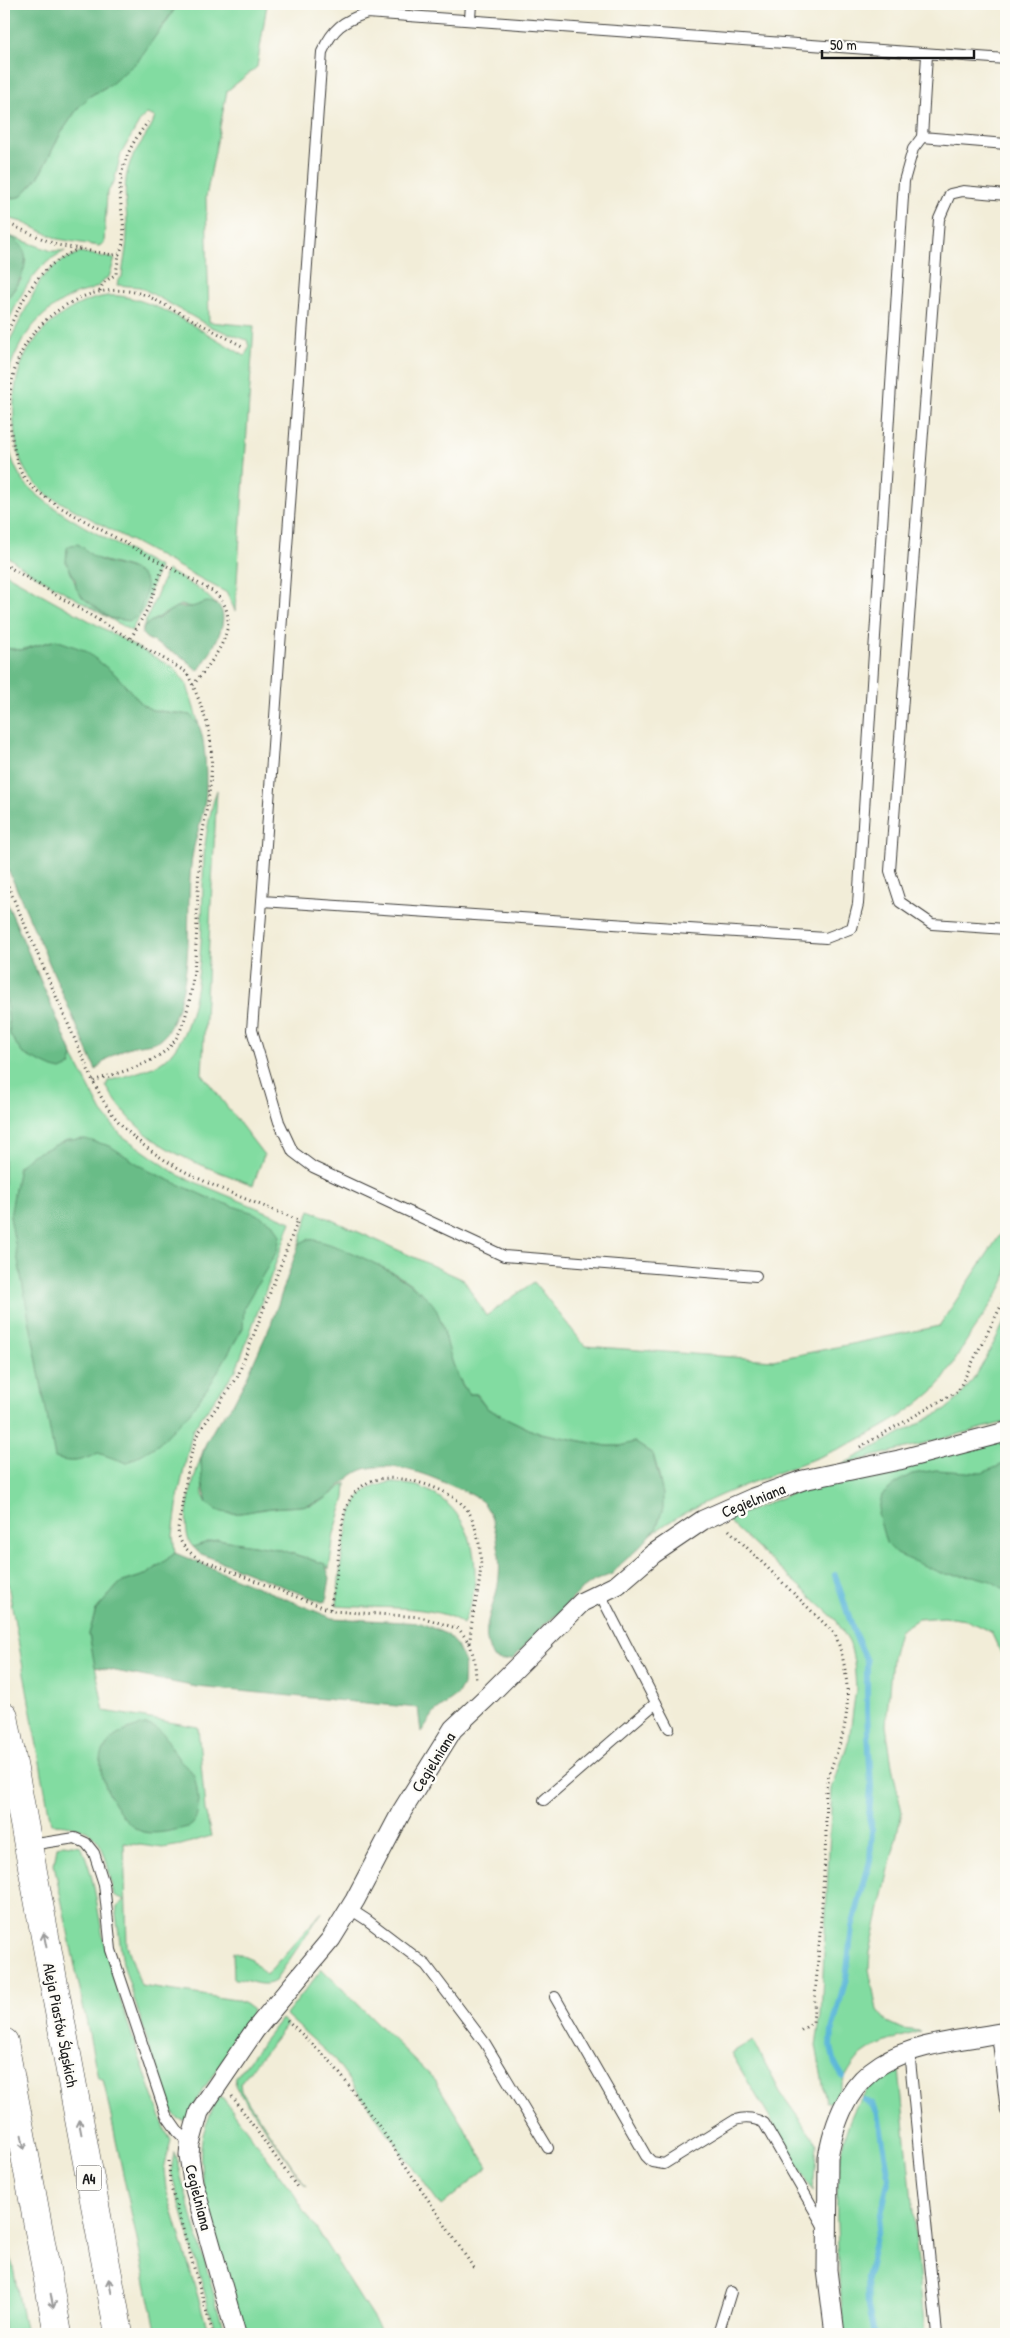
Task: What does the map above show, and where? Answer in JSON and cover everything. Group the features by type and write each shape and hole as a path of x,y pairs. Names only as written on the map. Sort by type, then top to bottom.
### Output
{"highway":[{"name":"Aleja Piastów Śląskich","path":"4,1716 119,2334"},
{"path":"4,2042 58,2334"}],"street":[{"name":"Cegielniana","path":"236,2334 193,2182 189,2156 190,2144 199,2112 220,2079 274,2008 331,1939 350,1909 402,1811 453,1729 582,1602 617,1585 652,1554 703,1520 803,1480 900,1460 1006,1432"},
{"path":"835,2334 826,2270 828,2157 831,2139 847,2098 869,2072 894,2055 909,2050 1002,2033"}],"lane":[{"path":"470,19 471,4"},
{"path":"756,1276 504,1256 313,1167 293,1152 279,1122 252,1030 322,52 330,35 347,20 367,13 470,19 927,55 1006,59"},
{"path":"262,901 826,938 852,928 858,904 904,181 912,149 922,137 927,55"},
{"path":"922,137 1006,144"},
{"path":"1006,195 963,191 950,194 939,219 890,871 900,902 932,924 1006,929"},
{"path":"600,1594 669,1728"},
{"path":"544,1800 656,1703"},
{"path":"27,1845 75,1838 86,1843 94,1852 104,1884 111,1950 126,1999 166,2115 178,2132 190,2144"},
{"path":"350,1909 368,1920 426,1965 485,2043 548,2148"},
{"path":"555,1996 646,2156 652,2162 664,2164 735,2120 742,2118 759,2120 764,2123 826,2232"},
{"path":"1002,2033 1006,2111"},
{"path":"909,2050 937,2334"},
{"path":"718,2334 731,2292"}],"path":[{"path":"100,291 103,283 116,274 124,238 120,193 122,171 127,154 148,122"},
{"path":"4,224 9,224 57,245 113,255 119,254"},
{"path":"4,339 20,305 38,276 66,254 79,249"},
{"path":"193,685 224,642 228,610 225,601 214,592 43,496 20,472 8,437 6,395 10,374 27,337 42,321 77,297 100,291 131,290 146,295 244,348"},
{"path":"4,564 186,672 193,685 209,730 212,782 199,856 194,962 190,998 178,1035 166,1050 152,1060 94,1081"},
{"path":"131,638 148,608 164,564"},
{"path":"4,877 94,1081 108,1108 122,1125 138,1140 175,1167 298,1220 260,1316 247,1356 225,1396 197,1435 190,1459 178,1537 188,1552 199,1559 330,1609 437,1620 459,1629 470,1644"},
{"path":"855,1450 958,1391 1006,1296"},
{"path":"330,1609 337,1570 339,1538 350,1499 372,1480 384,1478 416,1482 434,1488 464,1505 476,1530 482,1554 482,1569 470,1624 470,1644 475,1662 478,1705"},
{"path":"714,1515 834,1634 842,1652 846,1673 845,1718 840,1744 829,1776 826,1793 826,1835 812,2022 800,2031"},
{"path":"274,2008 332,2063 379,2126 475,2270"},
{"path":"220,2079 297,2187"}],"green space":[{"path":"4,4 178,4 138,61 111,84 90,96 78,108 61,133 38,178 20,197 4,199"},
{"path":"178,4 267,4 257,67 227,91 206,197 209,322 254,326 235,611 227,593 49,496 28,475 22,463 14,430 16,384 24,357 32,344 53,322 65,312 93,299 107,296 122,296 140,301 178,317 245,356 249,347 247,340 211,327 140,287 117,285 118,280 122,277 126,245 126,177 133,155 155,117 147,114 141,119 121,154 114,182 107,193 104,243 99,246 58,239 22,222 4,217 4,199 20,197 38,178 61,133 78,108 90,96 111,84 163,27"},
{"path":"4,234 52,251 65,251 43,266 27,285 4,331 4,303 21,280 18,242"},
{"path":"4,234 13,238 23,249 25,266 18,282 4,303"},
{"path":"80,252 115,259 109,277 95,288 76,294 61,302 38,321 28,332 21,344 4,388 4,352 41,279 57,264"},
{"path":"4,425 14,464 20,476 30,488 45,501 84,526 159,567 145,606 131,631 25,569 4,554","holes":["98,559 133,569 145,579 117,620 101,611 79,592 66,562"]},
{"path":"78,544 97,559 127,568 142,575 146,582 146,590 140,610 133,619 130,621 110,618 83,598 76,588 75,579 66,562 67,548"},
{"path":"167,570 202,591 217,605 211,603 192,607 180,605 143,628"},
{"path":"4,571 11,577 174,668 187,685 199,725 190,715 152,710 143,705 129,690 56,640 21,650 4,648"},
{"path":"207,602 217,605 222,612 223,622 215,644 198,671 184,658 142,634 143,628 150,622 176,607 192,607"},
{"path":"56,640 84,650 115,674 143,705 152,710 190,715 199,726 205,754 206,792 192,857 186,969 176,1012 167,1032 160,1040 120,1051 107,1059 96,1070 4,860 4,648 21,650"},
{"path":"217,790 202,1074 264,1155 253,1185 188,1159 152,1138 136,1125 106,1086 108,1081 144,1070 162,1062 178,1045 189,1021 196,993 200,961 205,846"},
{"path":"4,896 73,1056 102,1112 121,1135 178,1175 291,1222 236,1370 193,1429 179,1492 173,1535 175,1553 148,1574 120,1583 96,1610 89,1634 104,1711 198,1727 205,1810 211,1836 163,1848 124,1843 127,1945 141,1986 236,2000 253,2010 250,2019 199,2096 188,2120 178,2118 167,2103 123,1964 116,1914 117,1907 125,1900 114,1895 104,1853 92,1835 82,1829 69,1825 51,1824 4,1562"},
{"path":"4,896 73,1056 70,1066 61,1070 22,1053 10,1035 4,974"},
{"path":"85,1139 110,1146 149,1171 211,1199 254,1213 274,1224 280,1236 277,1251 244,1307 243,1328 211,1383 189,1413 159,1444 127,1463 98,1453 77,1461 55,1458 10,1217 19,1166 32,1155 67,1140"},
{"path":"310,1210 464,1280 486,1316 534,1282 585,1346 773,1360 939,1326 1006,1226 1007,1270 1001,1288 944,1379 933,1391 901,1416 867,1436 831,1452 719,1496 684,1513 650,1535 660,1517 662,1496 659,1474 653,1454 634,1442 621,1446 607,1446 535,1432 488,1409 477,1394 469,1394 463,1385 448,1350 442,1324 433,1306 420,1291 404,1279 366,1260 309,1239 299,1244"},
{"path":"308,1239 338,1247 378,1265 398,1276 428,1299 436,1309 453,1364 462,1385 469,1394 476,1394 488,1409 535,1432 607,1446 621,1446 634,1442 653,1454 663,1494 663,1508 656,1529 612,1574 594,1581 580,1591 558,1614 546,1623 513,1659 501,1661 493,1658 489,1648 487,1630 498,1585 499,1555 493,1523 485,1505 478,1498 418,1473 398,1468 379,1467 355,1473 332,1493 320,1501 309,1505 233,1513 219,1511 207,1503 202,1481 201,1459 206,1443 216,1425 233,1404 246,1379 271,1324 299,1244"},
{"path":"1006,1319 1006,1422 841,1465 946,1409 965,1390 981,1368"},
{"path":"1006,1439 1006,1673 1003,1658 991,1632 966,1620 944,1617 918,1619 899,1631 892,1658 886,1725 892,1766 902,1812 870,1952 869,1969 877,2010 887,2022 902,2029 921,2031 883,2043 862,2055 849,2071 833,2102 826,2102 816,2045 821,2015 832,1788 849,1740 856,1688 854,1662 850,1644 836,1620 727,1520 790,1494 814,1487"},
{"path":"206,1443 201,1459 203,1495 207,1503 213,1508 239,1513 311,1505 322,1501 346,1483 345,1498 334,1534 329,1570 325,1564 278,1549 217,1539 193,1547 188,1538 186,1526 187,1512 194,1480"},
{"path":"1006,1463 1006,1590 991,1581 973,1576 943,1574 897,1554 886,1543 878,1514 882,1495 899,1481 912,1474 936,1470 982,1473"},
{"path":"390,1482 417,1486 434,1494 458,1516 466,1529 471,1544 475,1578 472,1599 463,1624 452,1617 421,1610 337,1606 344,1547 351,1515 356,1503 362,1494 368,1490"},
{"path":"217,1539 278,1549 325,1564 330,1578 326,1601 322,1602 199,1553 193,1547"},
{"path":"175,1553 332,1618 421,1623 446,1634 457,1646 464,1661 463,1685 457,1696 435,1712 421,1732 418,1708 197,1687 95,1667 89,1634 96,1610 120,1583 148,1574"},
{"path":"145,1725 161,1731 178,1758 193,1774 198,1803 196,1819 188,1827 154,1833 138,1830 123,1816 107,1789 102,1775 102,1753 116,1736"},
{"path":"63,1844 81,1846 86,1858 93,1883 105,1946 118,1993 166,2132 171,2140 164,2169 166,2189 209,2334 157,2334 103,2079 98,2078 54,1864 57,1847"},
{"path":"322,1912 275,1981 260,1984 234,1979 233,1952 252,1960 266,1975"},
{"path":"322,1969 435,2080 488,2167 441,2206 335,2060 286,2015"},
{"path":"281,2019 287,2024 240,2083 241,2091 306,2186 235,2086 236,2077"},
{"path":"753,2040 780,2092 817,2144 813,2191 731,2053"},
{"path":"899,2069 925,2334 846,2334 841,2306 837,2231 838,2180 841,2155 846,2131 855,2109 867,2090"},
{"path":"218,2096 223,2098 294,2194 383,2334 245,2334 215,2236 203,2182 202,2139"},
{"path":"174,2152 225,2334 216,2334 171,2172"},
{"path":"4,2221 26,2334 4,2334"}],"waterway":[{"path":"835,1575 854,1632 867,1661 867,1712 871,1787 869,1817 872,1830 870,1861 852,1927 846,1978 832,2030 831,2047 835,2064 843,2077"},
{"path":"864,2100 872,2104 878,2113 889,2178 867,2278 868,2307 874,2334"}]}
